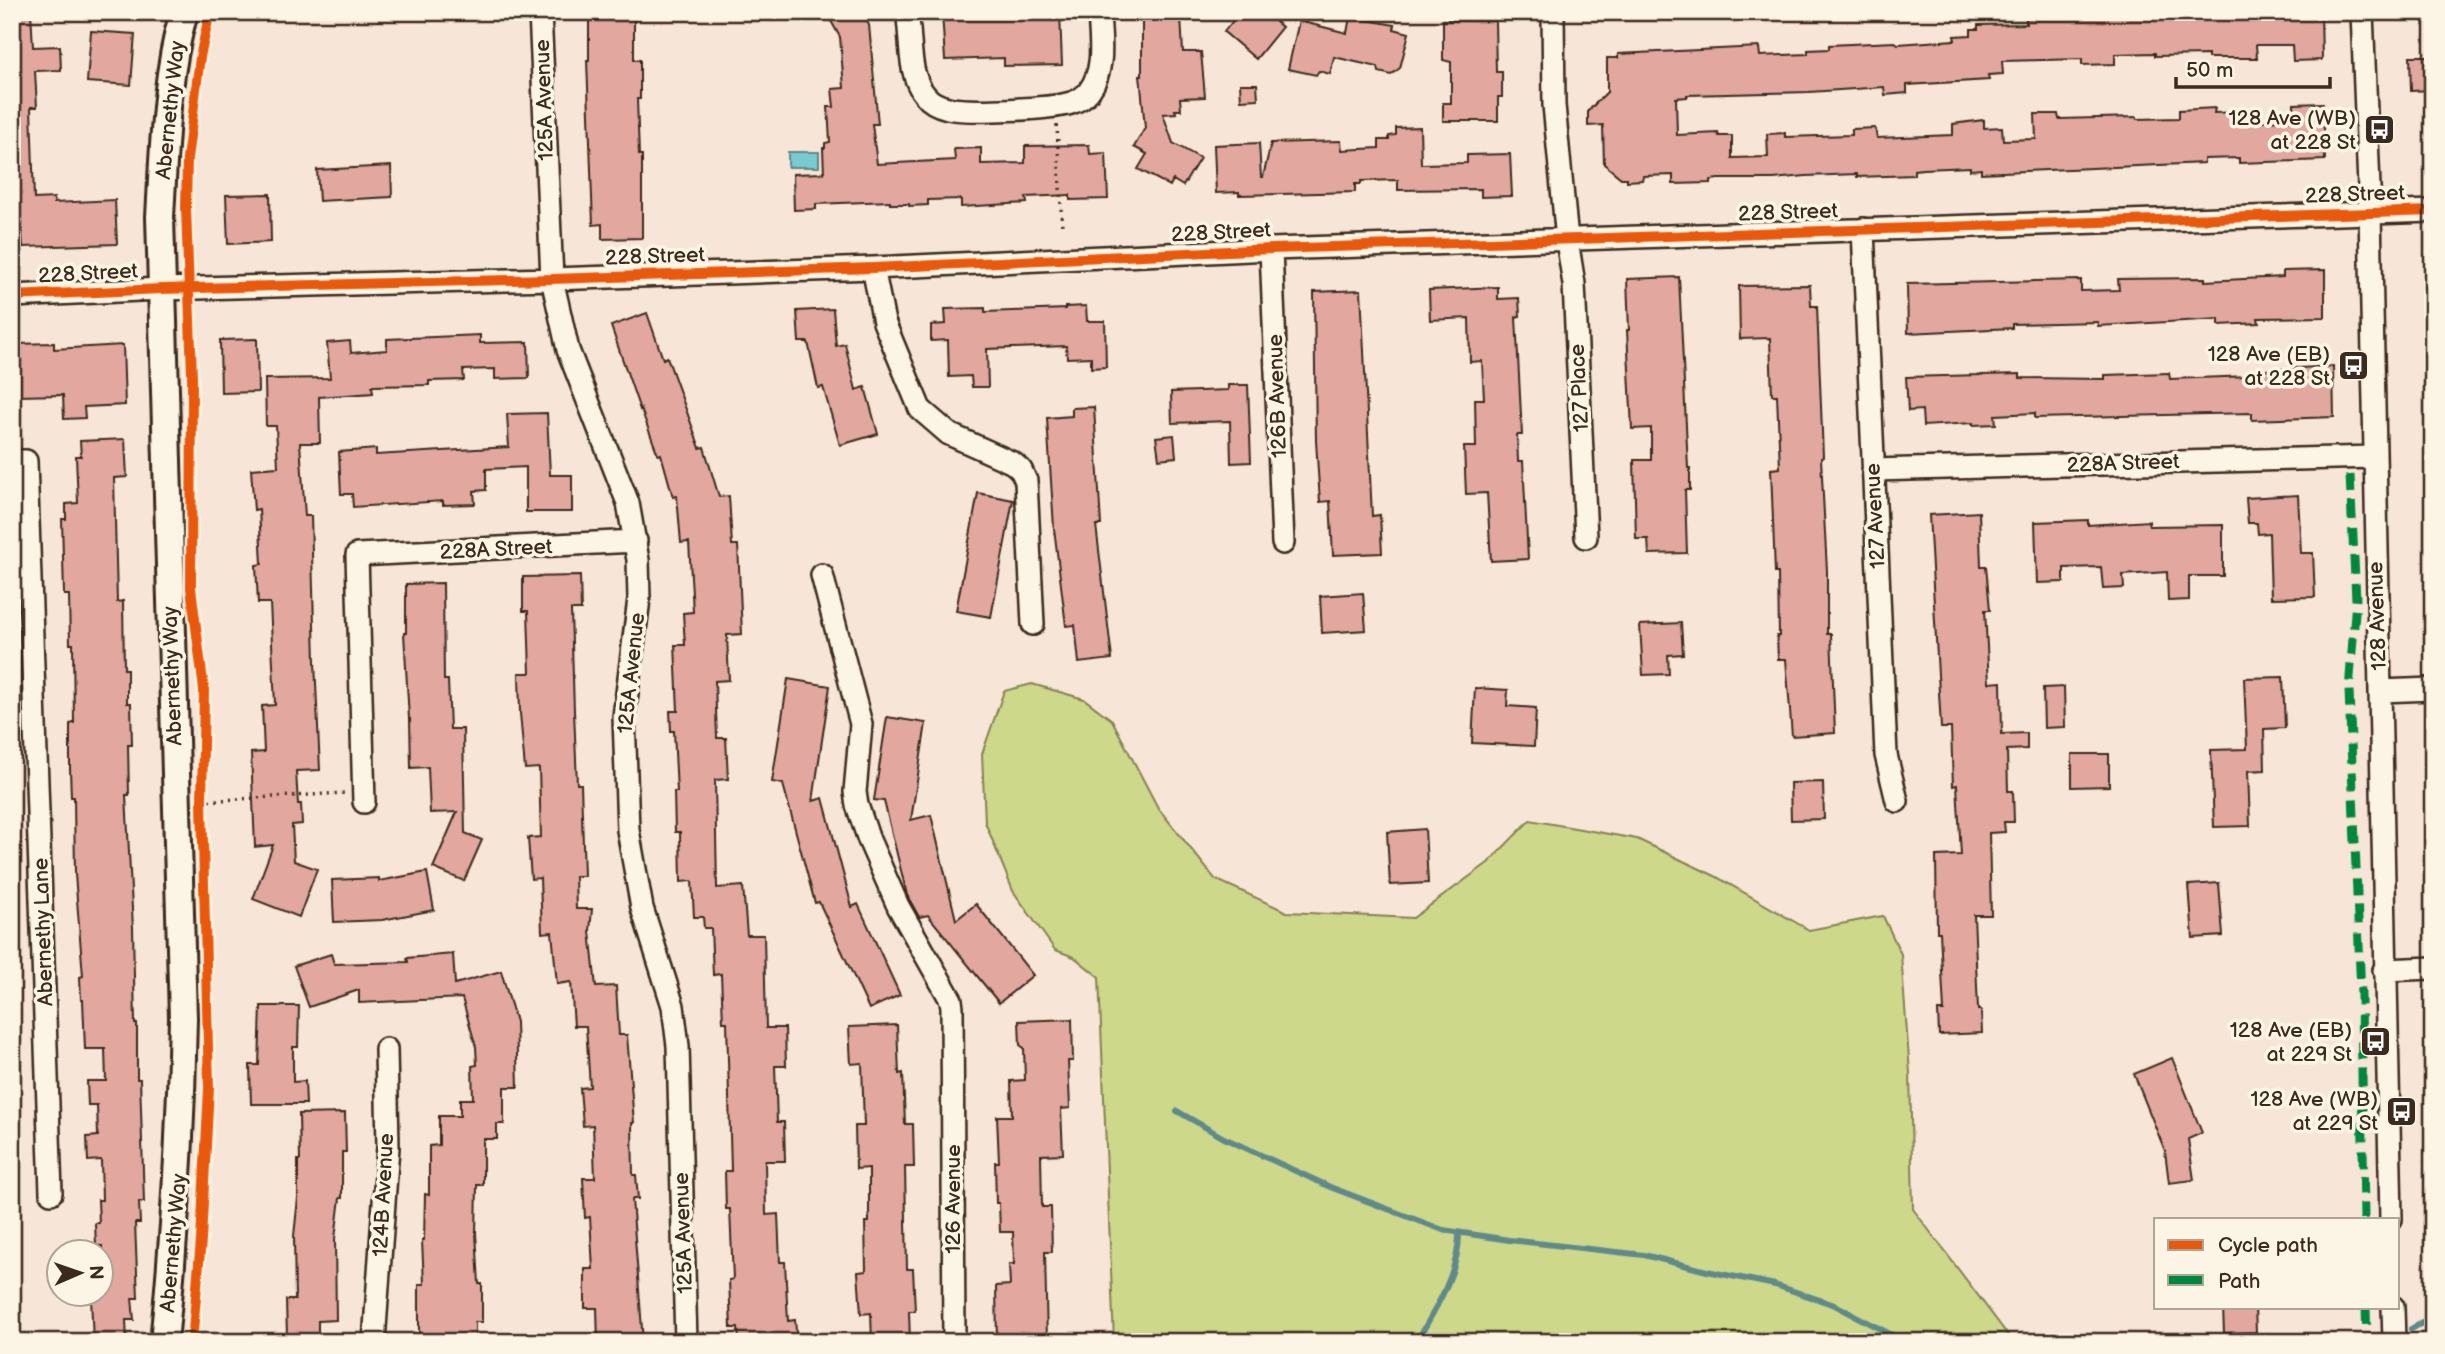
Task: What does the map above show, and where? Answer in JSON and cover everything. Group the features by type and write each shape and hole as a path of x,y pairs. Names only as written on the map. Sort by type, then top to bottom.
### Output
{"main road":[{"name":"Abernethy Way","path":"164,1342 181,1140 183,1018 160,217 166,117 184,12"}],"street":[{"name":"125A Avenue","path":"540,12 552,279 568,350 628,503 636,541 639,599 624,718 628,830 642,908 673,1006 678,1046 686,1342"},
{"path":"906,12 918,85 935,105 965,110 1056,106 1083,97 1099,69 1099,12"},
{"path":"1553,12 1554,105 1567,240"},
{"name":"128 Avenue","path":"2362,12 2370,212 2391,1218"},
{"name":"228 Street","path":"12,296 161,289 873,268 1271,248 2433,211"},
{"name":"127 Avenue","path":"1863,229 1886,755 1897,802"},
{"name":"127 Place","path":"1567,240 1574,284 1586,537"},
{"name":"126B Avenue","path":"1271,248 1283,543"},
{"path":"873,268 884,322 920,409 949,435 1013,463 1021,470 1026,481 1033,624"},
{"name":"228A Street","path":"1873,470 2374,457"},
{"name":"Abernethy Lane","path":"19,461 51,1193"},
{"name":"228A Street","path":"364,797 357,555 636,541"},
{"name":"126 Avenue","path":"822,575 861,724 855,792 857,805 898,906 951,1000 954,1342"},
{"path":"2380,691 2433,689"},
{"path":"2384,970 2433,968"},
{"name":"124B Avenue","path":"374,1342 388,1147 386,1049"},
{"path":"2393,1308 2394,1342"}],"path":[{"path":"1056,106 1062,228"},
{"path":"202,787 202,815"},
{"path":"202,801 364,797"}],"green space":[{"path":"1032,684 1084,699 1112,720 1158,808 1215,879 1287,912 1413,918 1488,863 1530,820 1637,839 1715,876 1809,930 1883,916 1901,954 1910,1073 1913,1209 2013,1342 1114,1342 1099,977 1074,957 1055,950 1013,891 985,822 982,754 1004,691"}],"water":[{"path":"788,152 819,152 819,167 788,167"}],"building":[{"path":"12,12 31,12 33,47 60,46 61,70 35,71 37,107 31,107 34,199 54,198 54,203 115,200 117,244 23,247 21,219 12,220"},
{"path":"826,12 861,12 869,25 878,124 872,124 877,164 955,160 954,149 981,148 981,164 1025,163 1025,146 1089,145 1090,154 1106,153 1108,199 1070,200 1070,195 1026,197 1027,203 961,207 961,199 928,200 928,205 909,206 890,204 890,201 816,204 816,209 794,210 793,174 824,173 823,148 825,143 830,142 828,107 834,107 832,89 844,88 840,37"},
{"path":"942,12 1000,12 1000,15 1060,12 1062,65 1004,66 1004,58 945,60"},
{"path":"1142,12 1172,12 1172,18 1181,17 1183,52 1201,52 1205,97 1180,98 1181,110 1163,114 1173,143 1200,158 1183,186 1173,180 1170,186 1138,169 1147,154 1134,147 1145,128 1140,75"},
{"path":"1240,12 1264,12 1282,27 1256,59 1224,32"},
{"path":"2100,12 2126,12 2126,15 2165,12 2321,12 2322,60 2293,61 2292,45 2256,45 2257,58 2155,56 2155,53 2115,54 2115,64 2082,65 2082,59 2002,61 2003,74 1988,75 1989,80 1907,85 1907,93 1885,95 1884,87 1687,95 1676,98 1677,135 1718,133 1719,136 1732,136 1732,158 1768,157 1767,134 1785,133 1785,137 1852,135 1852,129 1875,128 1877,138 1953,135 1953,124 1984,120 1984,128 2002,127 2003,140 2036,139 2035,114 2058,114 2059,119 2179,118 2179,110 2215,108 2214,113 2242,112 2242,119 2248,121 2295,120 2294,104 2323,103 2325,160 2239,163 2239,158 2204,159 2204,163 1981,173 1981,169 1970,170 1970,167 1914,170 1914,175 1857,177 1857,174 1718,179 1711,180 1711,183 1673,184 1673,175 1643,176 1642,180 1627,181 1627,178 1621,178 1604,164 1603,125 1588,126 1588,111 1607,92 1607,58 1618,58 1618,54 1759,47 1760,56 1808,54 1808,50 1829,49 1829,45 1955,40 1954,36 1971,35 1971,29 1978,29 1978,25 2026,24 2026,18 2091,16"},
{"path":"589,13 634,13 634,60 640,60 640,99 637,99 639,155 642,155 642,238 602,239 602,224 593,225 587,60"},
{"path":"1350,17 1395,25 1394,29 1409,33 1400,68 1391,75 1379,72 1378,67 1334,57 1330,74 1319,71 1316,75 1288,69 1299,21 1347,33"},
{"path":"1443,20 1495,21 1496,72 1502,72 1498,121 1443,121 1443,103 1451,103 1451,62 1443,60"},
{"path":"91,31 135,34 131,85 87,82"},
{"path":"2410,56 2433,56 2433,90 2411,91"},
{"path":"1240,84 1257,84 1258,99 1241,100"},
{"path":"1420,127 1421,164 1467,163 1467,155 1510,154 1512,196 1481,197 1481,189 1398,190 1398,180 1361,181 1361,184 1355,184 1355,192 1239,195 1239,192 1216,193 1214,145 1259,143 1263,177 1271,143 1341,141 1342,150 1379,148 1379,140 1389,140 1389,136 1396,135 1396,128"},
{"path":"391,166 392,197 319,201 317,170"},
{"path":"270,194 271,242 228,244 226,195"},
{"path":"2325,270 2325,317 2258,318 2259,323 2219,325 2219,319 2098,326 2098,322 2012,324 2012,328 1908,333 1907,284 2081,280 2081,291 2119,290 2118,279 2205,278 2205,281 2283,277 2283,271"},
{"path":"1679,277 1690,468 1690,490 1685,490 1687,553 1649,554 1648,539 1636,539 1634,460 1651,460 1651,428 1632,429 1627,279"},
{"path":"1810,285 1811,306 1817,306 1827,634 1831,634 1835,733 1792,736 1786,659 1778,659 1778,573 1775,573 1771,469 1780,468 1777,395 1772,395 1770,338 1740,339 1739,286"},
{"path":"1498,287 1498,299 1519,298 1520,316 1516,317 1522,435 1517,435 1518,461 1523,461 1528,559 1491,561 1487,493 1466,494 1464,447 1476,447 1475,399 1484,399 1482,361 1470,362 1469,318 1430,320 1429,290"},
{"path":"1361,290 1372,516 1380,515 1382,553 1333,555 1330,501 1320,502 1316,441 1314,292"},
{"path":"1086,306 1087,321 1105,321 1106,367 1091,368 1091,357 1067,358 1066,346 987,349 988,387 972,387 971,376 949,377 948,340 931,341 931,325 946,324 945,309 985,308 985,312"},
{"path":"833,309 836,346 845,344 856,390 865,387 878,434 840,445 823,387 818,388 808,342 799,342 797,311"},
{"path":"647,313 663,359 667,357 700,448 704,447 719,497 729,496 732,545 738,545 742,634 727,635 729,680 715,681 717,738 726,738 728,779 715,780 717,888 743,886 747,935 764,935 766,1028 785,1028 786,1066 775,1066 777,1122 784,1122 785,1161 765,1161 766,1215 778,1214 780,1262 785,1262 788,1321 795,1320 797,1342 739,1342 738,1328 731,1328 729,1280 733,1279 730,1209 726,1209 725,1171 731,1171 727,1022 723,1022 721,974 713,975 711,928 704,928 703,917 694,917 692,881 681,882 680,832 675,832 674,792 677,792 674,731 671,731 670,711 678,711 675,645 685,645 683,613 693,612 689,542 681,543 677,496 673,497 661,454 658,455 640,410 611,326"},
{"path":"480,335 480,343 528,342 529,378 495,379 495,369 463,370 464,380 429,381 429,385 372,386 373,393 319,397 320,443 300,443 305,516 311,516 320,770 296,771 302,824 292,825 294,861 317,869 299,917 253,899 273,845 255,847 251,753 264,752 262,706 275,705 270,603 258,603 256,565 262,564 259,509 254,510 251,469 278,467 276,426 266,426 265,379 330,378 327,343 350,341 351,353 387,350 387,339"},
{"path":"257,339 258,392 221,393 220,340"},
{"path":"54,343 54,349 123,345 125,405 84,407 85,418 64,419 63,395 17,396 16,344"},
{"path":"2333,366 2334,417 2252,420 2252,413 2035,418 2035,413 1995,415 1996,424 1923,426 1922,410 1908,411 1906,377 2020,374 2020,378 2105,379 2105,375 2169,373 2170,379 2250,376 2250,371"},
{"path":"1228,385 1248,385 1251,462 1231,463 1230,421 1172,423 1171,392 1228,390"},
{"path":"1094,407 1101,525 1096,525 1112,659 1079,663 1075,625 1066,626 1054,528 1047,418 1072,416 1072,408"},
{"path":"547,413 550,475 572,475 572,512 526,512 526,467 486,469 486,490 474,491 475,504 443,505 443,501 353,507 352,494 341,494 339,452 376,449 376,455 509,447 507,414"},
{"path":"1174,435 1176,457 1159,459 1156,437"},
{"path":"125,439 127,477 114,478 117,602 123,601 124,669 127,669 127,703 131,703 132,745 128,745 129,795 126,795 144,1202 139,1202 140,1223 135,1223 138,1298 132,1298 134,1320 126,1320 127,1342 93,1342 91,1308 116,1308 116,1238 96,1238 95,1223 99,1223 98,1200 102,1200 101,1160 88,1161 87,1137 98,1136 97,1105 88,1105 87,1081 106,1081 105,1049 85,1049 80,977 83,976 75,874 74,797 71,797 73,644 70,644 69,595 64,595 62,519 66,519 66,504 78,503 76,456 81,456 80,441"},
{"path":"978,493 1013,500 991,617 956,611"},
{"path":"2298,495 2301,553 2313,553 2315,597 2271,598 2269,533 2258,534 2257,523 2248,523 2246,498"},
{"path":"1979,512 1981,566 1986,566 1990,610 1985,610 1989,683 2001,682 2002,734 2027,733 2027,749 2007,750 2008,791 2013,791 2014,822 2004,822 2005,832 1989,833 1991,915 1974,915 1978,1010 1981,1010 1982,1033 1939,1035 1938,1011 1944,1011 1940,932 1937,932 1936,856 1961,855 1957,785 1953,786 1951,728 1941,728 1929,515"},
{"path":"2088,520 2088,525 2149,521 2149,526 2223,525 2223,576 2189,576 2189,600 2168,601 2167,572 2123,575 2124,588 2103,589 2101,567 2064,568 2064,582 2037,583 2035,522"},
{"path":"580,576 581,610 571,610 577,784 581,784 584,876 575,876 576,909 592,909 590,931 596,987 616,986 619,1035 627,1035 634,1123 633,1175 636,1175 638,1199 632,1199 643,1342 598,1342 597,1308 585,1308 585,1269 593,1269 590,1217 585,1218 583,1178 595,1178 593,1125 583,1126 580,1088 590,1087 586,1026 574,1026 571,982 557,984 552,932 542,933 540,878 531,879 528,838 541,837 539,768 525,769 520,713 519,673 530,673 528,611 523,611 523,577"},
{"path":"443,583 444,680 448,680 450,729 463,729 465,833 482,840 464,881 433,868 457,812 430,813 428,767 411,768 404,633 406,584"},
{"path":"1363,593 1366,630 1322,633 1320,596"},
{"path":"1681,623 1683,654 1668,655 1669,674 1643,675 1640,625"},
{"path":"2283,677 2285,728 2264,729 2265,770 2248,771 2250,826 2214,827 2211,750 2247,749 2244,678"},
{"path":"788,679 830,686 813,801 823,798 852,907 858,904 900,995 869,1009 819,902 815,903 783,784 772,782"},
{"path":"2064,687 2065,727 2044,728 2043,688"},
{"path":"1475,688 1508,690 1507,706 1536,708 1534,746 1472,743"},
{"path":"887,717 926,723 911,820 931,815 956,920 976,904 1033,975 999,1003 928,915 919,917 907,895 884,801 874,800"},
{"path":"2072,754 2109,754 2109,786 2072,787"},
{"path":"1823,782 1824,819 1791,820 1790,783"},
{"path":"1425,829 1428,883 1390,885 1387,832"},
{"path":"427,872 434,910 382,920 334,922 332,880 379,878 379,881"},
{"path":"2219,883 2223,936 2193,938 2189,885"},
{"path":"331,954 334,964 408,962 407,958 453,954 455,984 501,971 516,1022 518,1087 504,1087 504,1124 497,1124 497,1139 483,1139 483,1185 477,1185 476,1233 479,1284 482,1284 482,1322 475,1322 475,1342 419,1342 419,1284 424,1284 422,1240 425,1194 429,1195 429,1146 439,1145 439,1116 460,1116 460,1099 473,1099 472,1066 477,1065 476,1047 462,998 359,1003 359,990 309,1007 294,966"},
{"path":"261,1006 299,1006 298,1047 293,1047 293,1082 305,1081 306,1104 251,1104 250,1065 259,1065"},
{"path":"1072,1019 1073,1061 1068,1061 1070,1108 1061,1109 1063,1154 1041,1155 1042,1207 1051,1207 1052,1252 1045,1252 1047,1342 997,1342 996,1286 1010,1285 1009,1264 1014,1264 1013,1232 1000,1232 999,1203 996,1203 995,1162 999,1162 997,1116 1012,1116 1011,1081 1025,1080 1024,1048 1020,1045 1019,1021"},
{"path":"897,1025 899,1074 903,1073 905,1124 913,1124 914,1167 905,1167 907,1269 913,1269 915,1311 909,1311 910,1342 872,1342 871,1313 861,1314 858,1272 866,1271 865,1222 869,1222 869,1168 856,1169 855,1126 864,1126 862,1063 851,1064 849,1027"},
{"path":"2172,1058 2202,1133 2188,1139 2194,1180 2169,1183 2165,1151 2134,1074"},
{"path":"345,1113 346,1152 342,1152 342,1198 335,1239 336,1320 318,1321 318,1335 287,1336 286,1300 295,1300 294,1236 300,1160 299,1114"},
{"path":"2223,1308 2255,1308 2256,1332 2224,1333"}],"waterway":[{"path":"1177,1111 1224,1138 1330,1187 1443,1230 1644,1255 1775,1285 1835,1305 1905,1342"},
{"path":"1416,1342 1451,1275 1459,1233"},
{"path":"2411,1329 2422,1323"}],"marked path":[{"path":"2350,475 2356,600 2349,690 2361,996 2364,1218"},
{"path":"2366,1308 2367,1342"}],"cycle path":[{"path":"192,1342 201,1240 209,1088 202,801 204,690 191,588 192,376 186,208 187,159 200,57 210,12"},
{"path":"12,296 161,289 873,268 1271,249 2433,211"}],"place":[{"name":"128 Ave (WB) at 228 St","path":"2379,130"},
{"name":"128 Ave (EB) at 228 St","path":"2353,366"},
{"name":"128 Ave (EB) at 229 St","path":"2375,1042"},
{"name":"128 Ave (WB) at 229 St","path":"2401,1111"}]}
